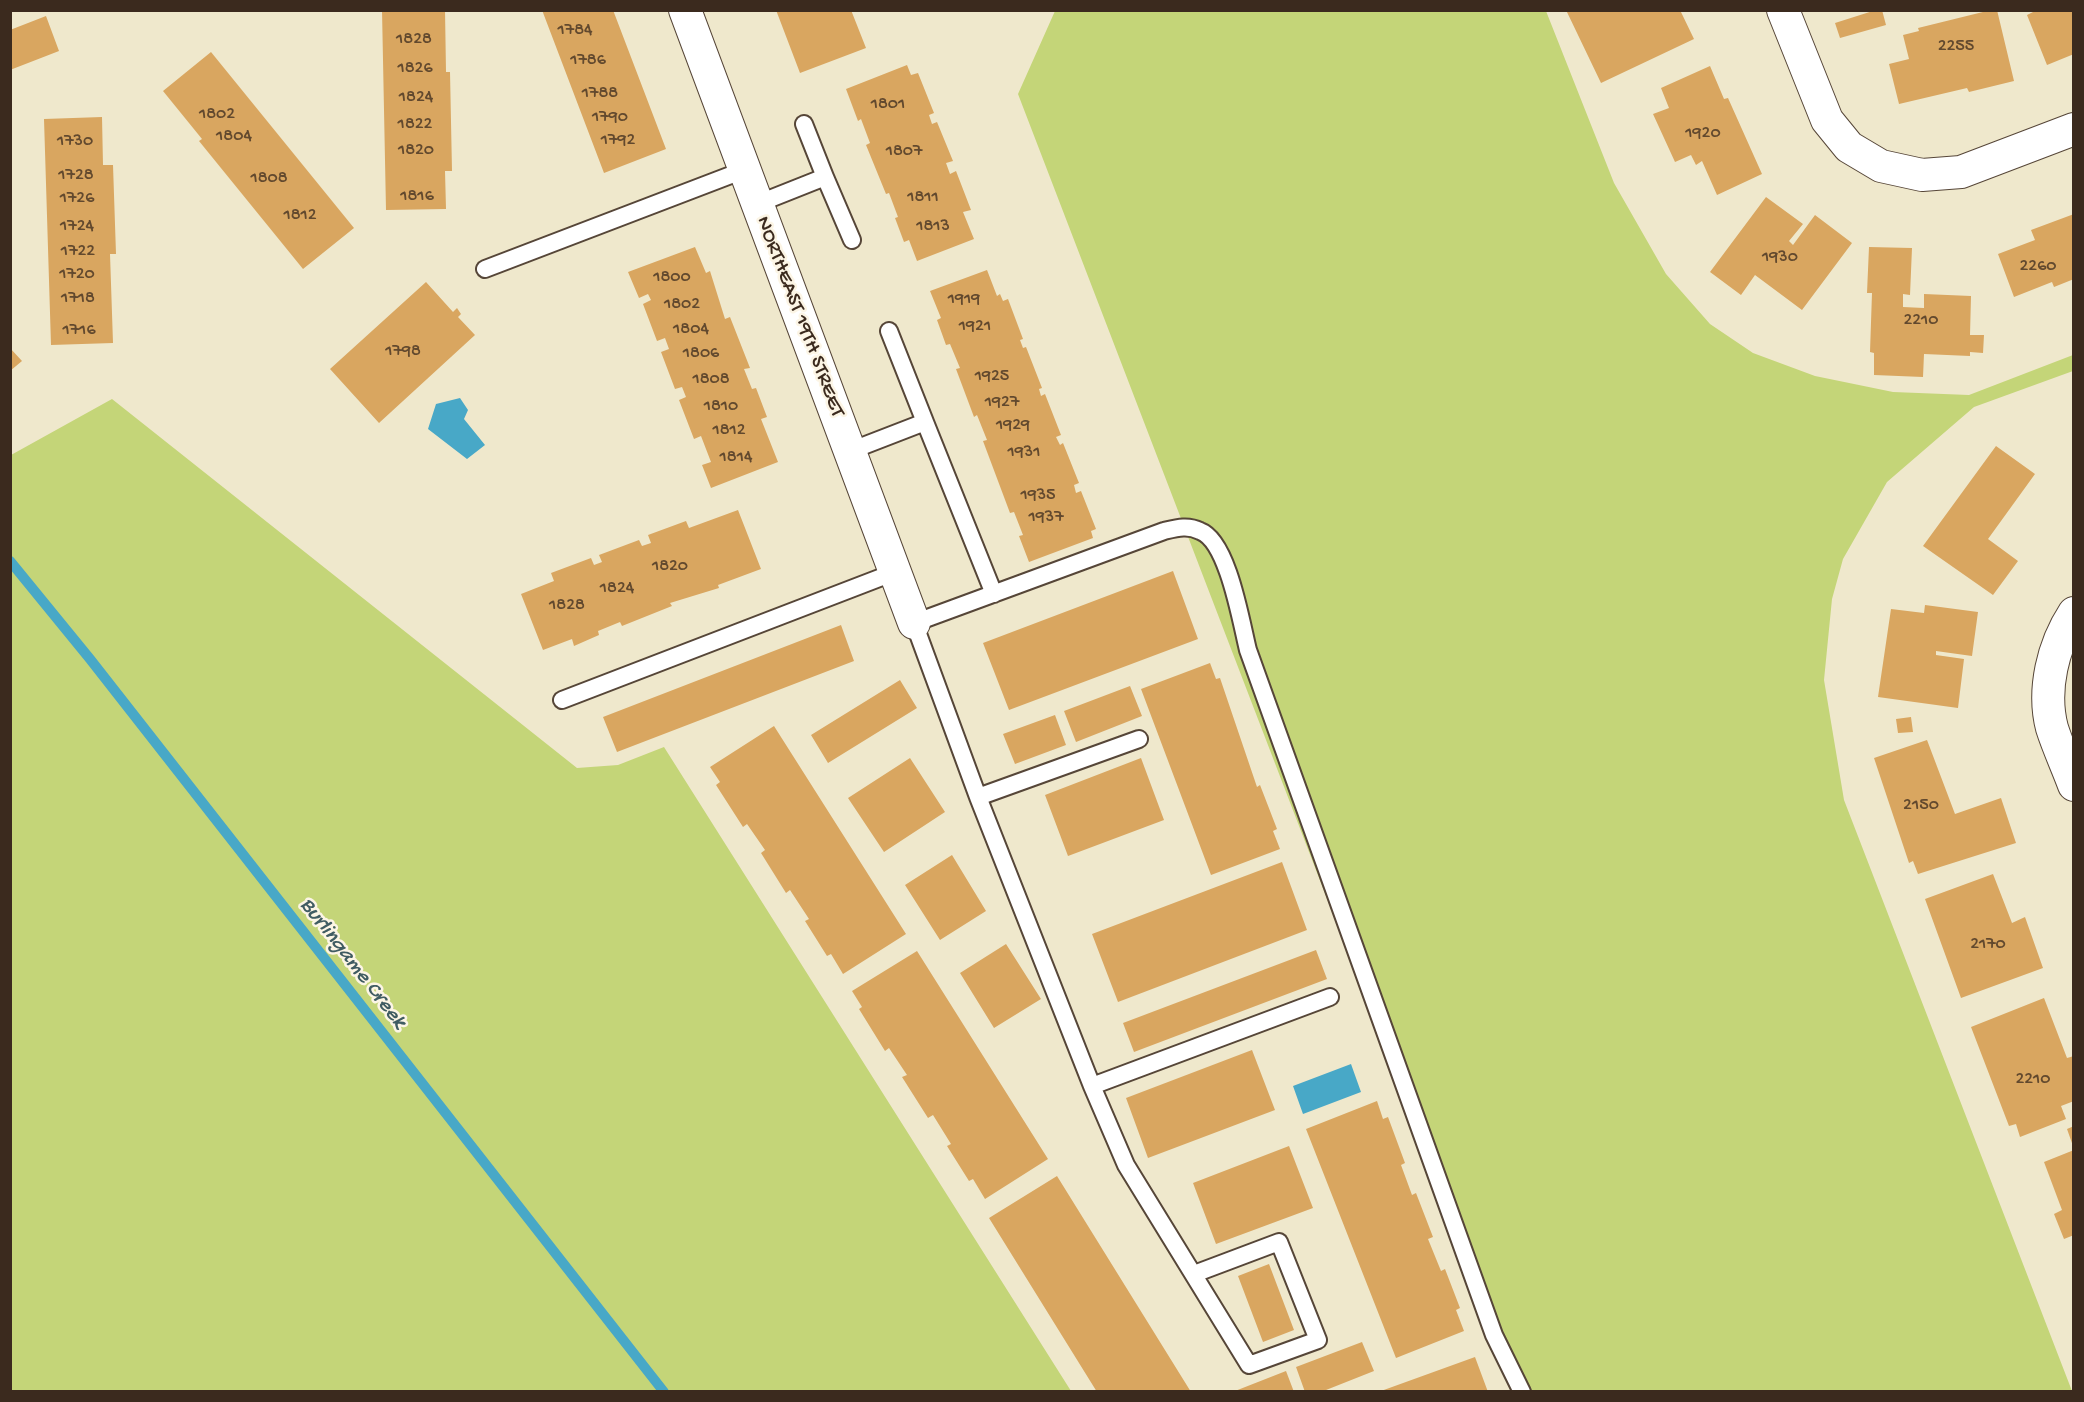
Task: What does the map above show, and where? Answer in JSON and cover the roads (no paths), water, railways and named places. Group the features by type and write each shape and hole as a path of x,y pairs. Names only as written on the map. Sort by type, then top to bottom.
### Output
{"street":[{"name":"NORTHEAST 19TH STREET","path":"685,10 914,623"},
{"path":"1783,10 1827,120 1850,147 1881,166 1922,175 1961,172 2073,129"},
{"path":"2073,613 2062,632 2049,679 2052,727 2073,785"}],"lane":[{"path":"804,124 852,240"},
{"path":"485,270 744,170"},
{"path":"757,204 825,177"},
{"path":"889,332 994,594"},
{"path":"850,451 925,422"},
{"path":"1194,1274 1279,1242 1318,1340 1249,1365 1126,1165 1092,1086 978,797 914,623 1164,531 1186,526 1203,531 1214,543 1227,568 1248,650 1494,1335 1522,1392"},
{"path":"562,700 895,572"},
{"path":"978,797 1139,739"},
{"path":"1092,1086 1330,997"}],"water":[{"path":"460,398 468,410 464,419 485,445 467,459 428,429 436,404"},
{"path":"1351,1064 1361,1092 1303,1114 1293,1086"}],"waterway":[{"name":"Burlingame Creek","path":"10,561 90,659 664,1392"}]}
